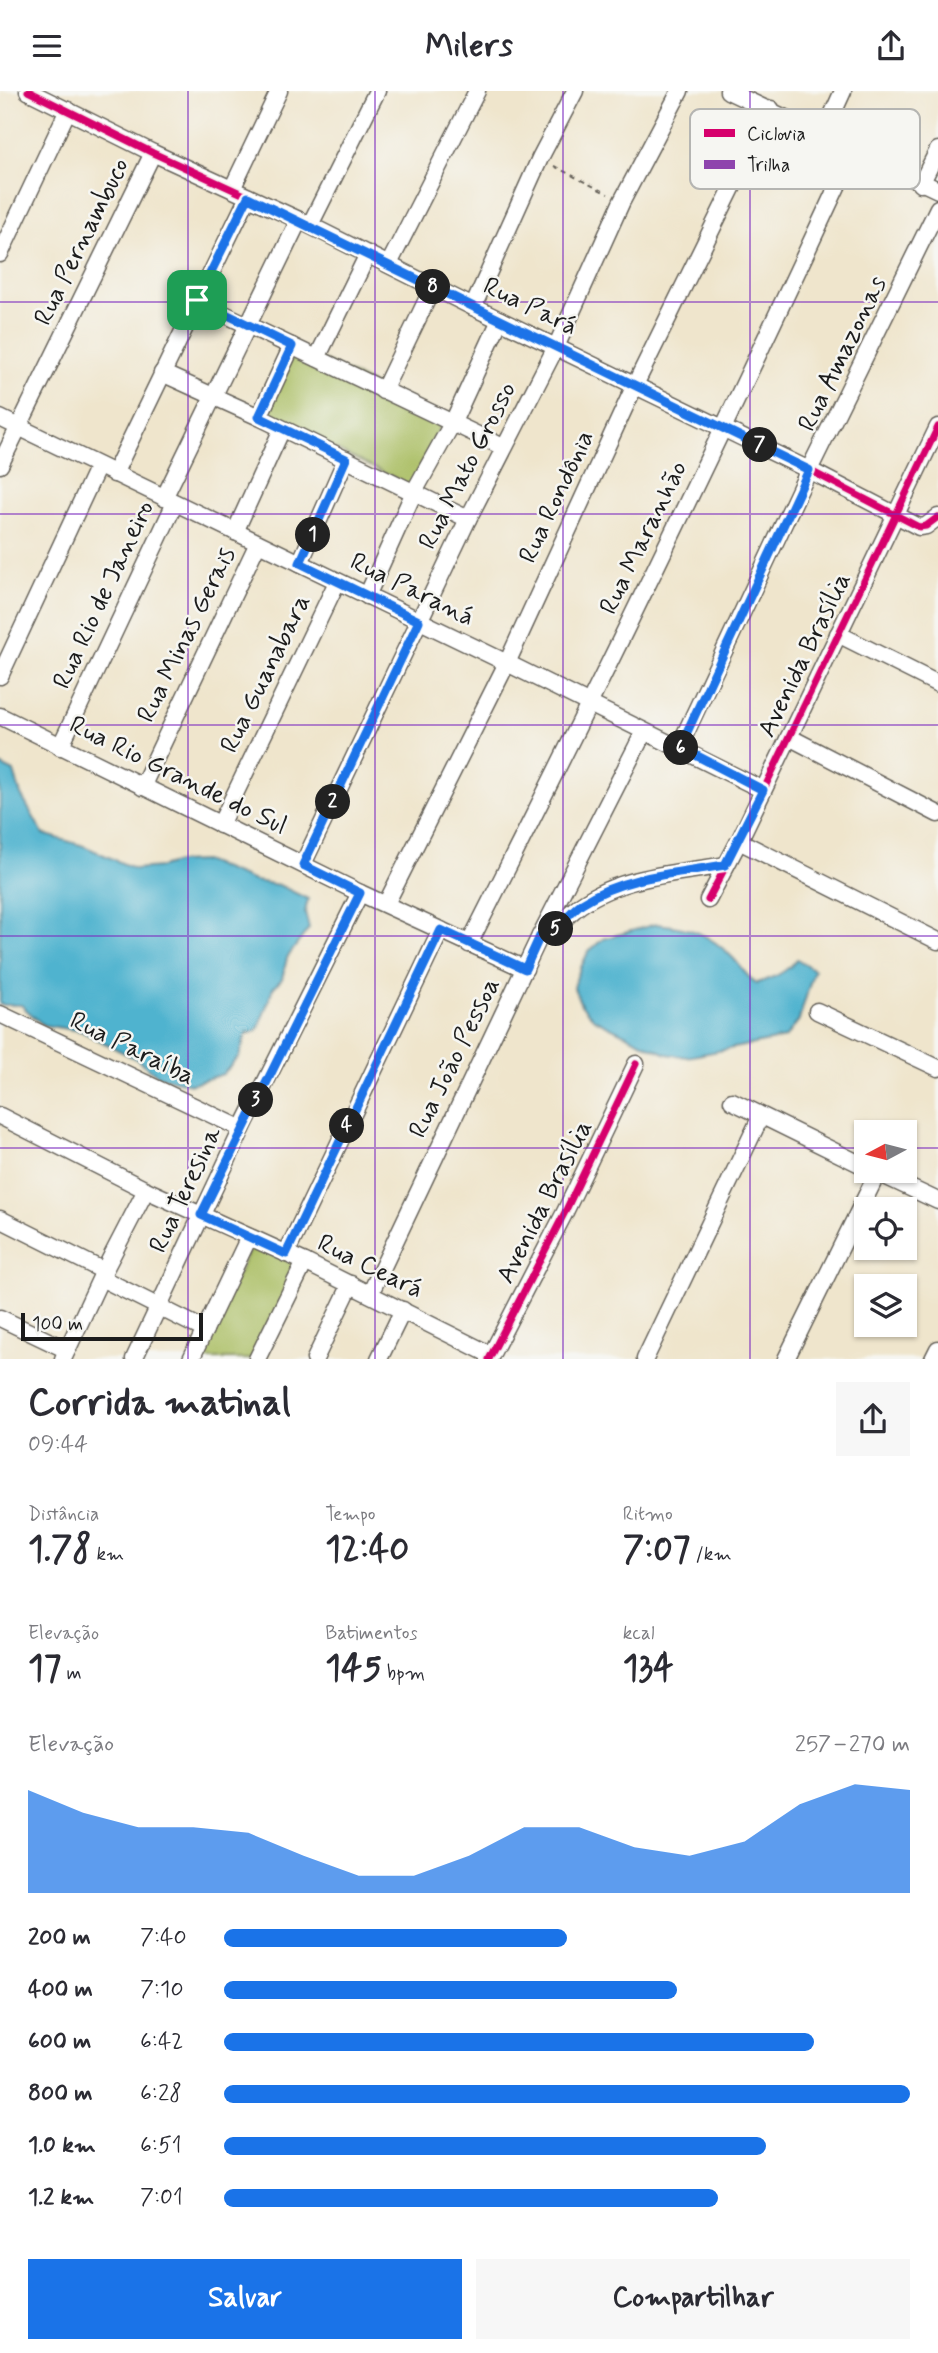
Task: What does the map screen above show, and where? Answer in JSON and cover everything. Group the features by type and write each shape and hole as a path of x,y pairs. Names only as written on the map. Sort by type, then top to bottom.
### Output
{"street":[{"name":"Rua Pará","path":"28,91 389,264 809,470 919,527 926,526 938,517"},
{"path":"232,189 279,91"},
{"name":"Rua Rio de Janeiro","path":"60,747 213,397 249,324 377,91"},
{"path":"389,264 477,91"},
{"path":"473,307 540,158 575,91"},
{"name":"Rua Mato Grosso","path":"303,865 503,447 556,347 622,201 680,91"},
{"path":"728,91 771,109"},
{"path":"835,109 844,91"},
{"path":"0,254 68,110"},
{"path":"938,150 921,184 938,190"},
{"name":"Rua Pernambuco","path":"0,465 153,153"},
{"name":"Rua Rondônia","path":"386,904 507,663 635,385 732,189"},
{"name":"Rua Maranhão","path":"469,944 590,705 836,189"},
{"path":"114,474 248,197"},
{"name":"Rua Amazonas","path":"680,747 809,470 938,208"},
{"path":"317,358 368,254"},
{"path":"383,391 433,287"},
{"path":"197,300 503,447"},
{"path":"367,596 414,492 453,422 500,320"},
{"path":"259,417 292,346"},
{"path":"162,373 468,519"},
{"name":"Rua Paraná","path":"0,418 680,747 763,790"},
{"name":"Avenida Brasília","path":"708,900 938,427"},
{"path":"235,532 282,429"},
{"path":"300,563 346,459"},
{"path":"0,676 97,465"},
{"name":"Rua Minas Gerais","path":"142,786 258,543"},
{"name":"Rua Guanabara","path":"220,825 337,582"},
{"path":"838,634 938,684"},
{"name":"Rua Rio Grande do Sul","path":"0,716 360,893 525,969"},
{"name":"Rua João Pessoa","path":"369,1294 540,936 645,732"},
{"path":"789,737 938,814"},
{"path":"738,841 938,941"},
{"path":"540,936 551,935 571,912 584,902 621,884 725,865"},
{"name":"Rua Teresina","path":"134,1359 242,1129 360,893"},
{"path":"286,1254 441,930"},
{"path":"817,1011 938,1068"},
{"name":"Rua Paraíba","path":"0,1014 242,1129"},
{"name":"Avenida Brasília","path":"490,1357 565,1212 636,1064"},
{"path":"732,1101 854,1161"},
{"name":"Rua Ceará","path":"0,1116 146,1190 351,1284 490,1357"},
{"path":"645,1359 761,1116"},
{"path":"786,1359 867,1183"},
{"path":"900,1183 938,1201"},
{"path":"0,1318 65,1357 102,1275 146,1190"},
{"path":"0,1219 157,1307 205,1330"},
{"path":"191,1359 249,1237"},
{"path":"259,1358 304,1262"},
{"path":"316,1359 351,1284"},
{"path":"379,1359 402,1310"},
{"path":"933,1359 938,1349"}],"path":[{"path":"540,158 622,201"}],"green space":[{"path":"294,346 444,419 411,486 264,415"},
{"path":"253,1242 301,1265 257,1359 198,1359"}],"water":[{"path":"0,765 14,772 21,795 43,834 84,846 135,869 204,861 254,881 279,885 308,899 305,912 309,928 287,958 282,979 273,988 258,1030 246,1034 239,1057 223,1074 191,1084 159,1076 136,1059 81,1031 43,1025 21,1005 0,1005"},
{"path":"656,924 679,927 707,937 725,950 756,983 779,974 797,959 814,970 799,1020 785,1038 687,1057 667,1054 594,1019 581,1005 574,988 588,952 603,939"}],"marked path":[{"path":"540,936 551,935 574,910 608,890 646,878 725,865"}],"cycle path":[{"path":"28,91 153,153 299,220 809,470 919,527 926,526 938,517"},
{"path":"708,900 938,427"},
{"path":"489,1359 565,1212 636,1064"}],"route":[{"path":"248,197 809,470 680,747 763,790 725,865 621,884 584,902 571,912 551,935 540,936 525,969 441,930 286,1254 201,1215 360,893 303,865 419,621 300,563 346,459 259,417 292,346 197,300 248,197"}]}
